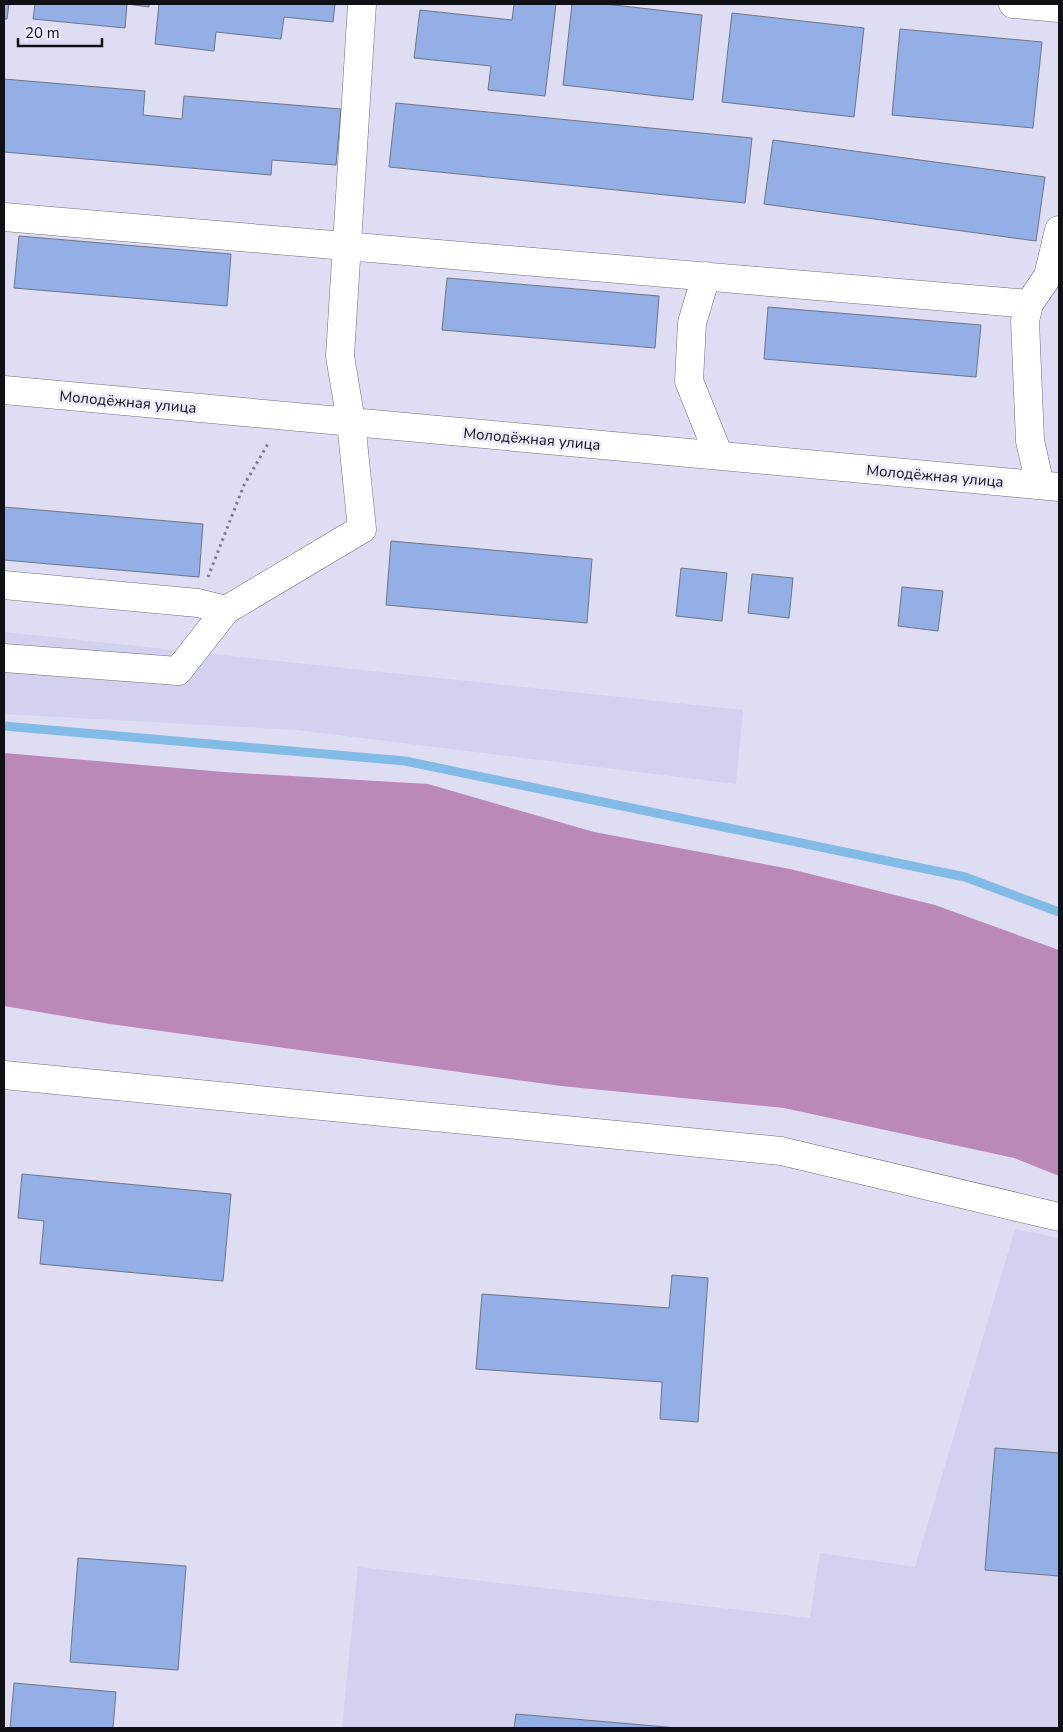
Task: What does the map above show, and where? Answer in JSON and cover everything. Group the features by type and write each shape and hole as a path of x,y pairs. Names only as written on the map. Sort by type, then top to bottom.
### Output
{"street":[{"path":"4,658 178,671 226,610 362,529 350,422 340,356 362,4"},
{"path":"1013,4 1059,8"},
{"path":"4,217 1029,304"},
{"path":"1050,486 1030,441 1025,321 1029,304 1048,276 1059,230"},
{"path":"706,276 692,324 689,381 719,456"},
{"name":"Молодёжная улица","path":"4,390 1050,486"},
{"path":"4,586 198,603 226,610"},
{"path":"4,1075 781,1151 1059,1217"}],"path":[{"path":"198,603 244,485 284,416"}],"shaded area":[{"path":"4,632 743,710 736,784 297,730 4,714"},
{"path":"4,753 224,772 428,784 594,832 790,869 935,905 1059,950 1059,1176 1014,1158 784,1108 561,1086 110,1024 4,1006"},
{"path":"1015,1229 1059,1238 1059,1728 342,1728 358,1567 810,1618 820,1553 915,1567"}],"building":[{"path":"4,4 9,4 7,19 4,19"},
{"path":"35,4 127,4 125,28 33,19"},
{"path":"127,4 149,4 149,7"},
{"path":"159,4 335,4 333,22 284,17 281,39 216,32 214,51 155,44"},
{"path":"514,4 556,4 545,96 488,90 491,66 414,58 420,10 512,20"},
{"path":"572,4 605,4 702,15 693,100 563,85"},
{"path":"732,13 864,28 854,117 722,102"},
{"path":"900,29 1042,42 1033,128 892,115"},
{"path":"4,79 145,91 143,115 182,119 184,96 341,109 336,165 272,160 271,175 4,152"},
{"path":"396,103 752,138 745,203 389,167"},
{"path":"773,140 1045,177 1036,241 764,204"},
{"path":"19,236 231,254 227,306 14,288"},
{"path":"447,278 659,296 655,348 442,330"},
{"path":"768,307 981,325 976,377 764,359"},
{"path":"4,507 203,524 199,577 4,560"},
{"path":"391,541 592,559 587,623 386,605"},
{"path":"681,568 727,573 722,621 676,616"},
{"path":"752,574 793,578 789,618 748,613"},
{"path":"902,587 943,591 938,631 898,626"},
{"path":"22,1174 231,1194 223,1281 40,1264 44,1221 18,1218"},
{"path":"672,1275 708,1278 698,1422 660,1419 662,1382 476,1369 482,1294 669,1308"},
{"path":"995,1448 1059,1453 1059,1576 985,1570"},
{"path":"78,1558 186,1566 178,1670 70,1662"},
{"path":"14,1683 116,1692 113,1728 10,1728"},
{"path":"516,1714 678,1728 514,1728"}],"waterway":[{"path":"4,726 405,761 965,877 1059,912"}]}
